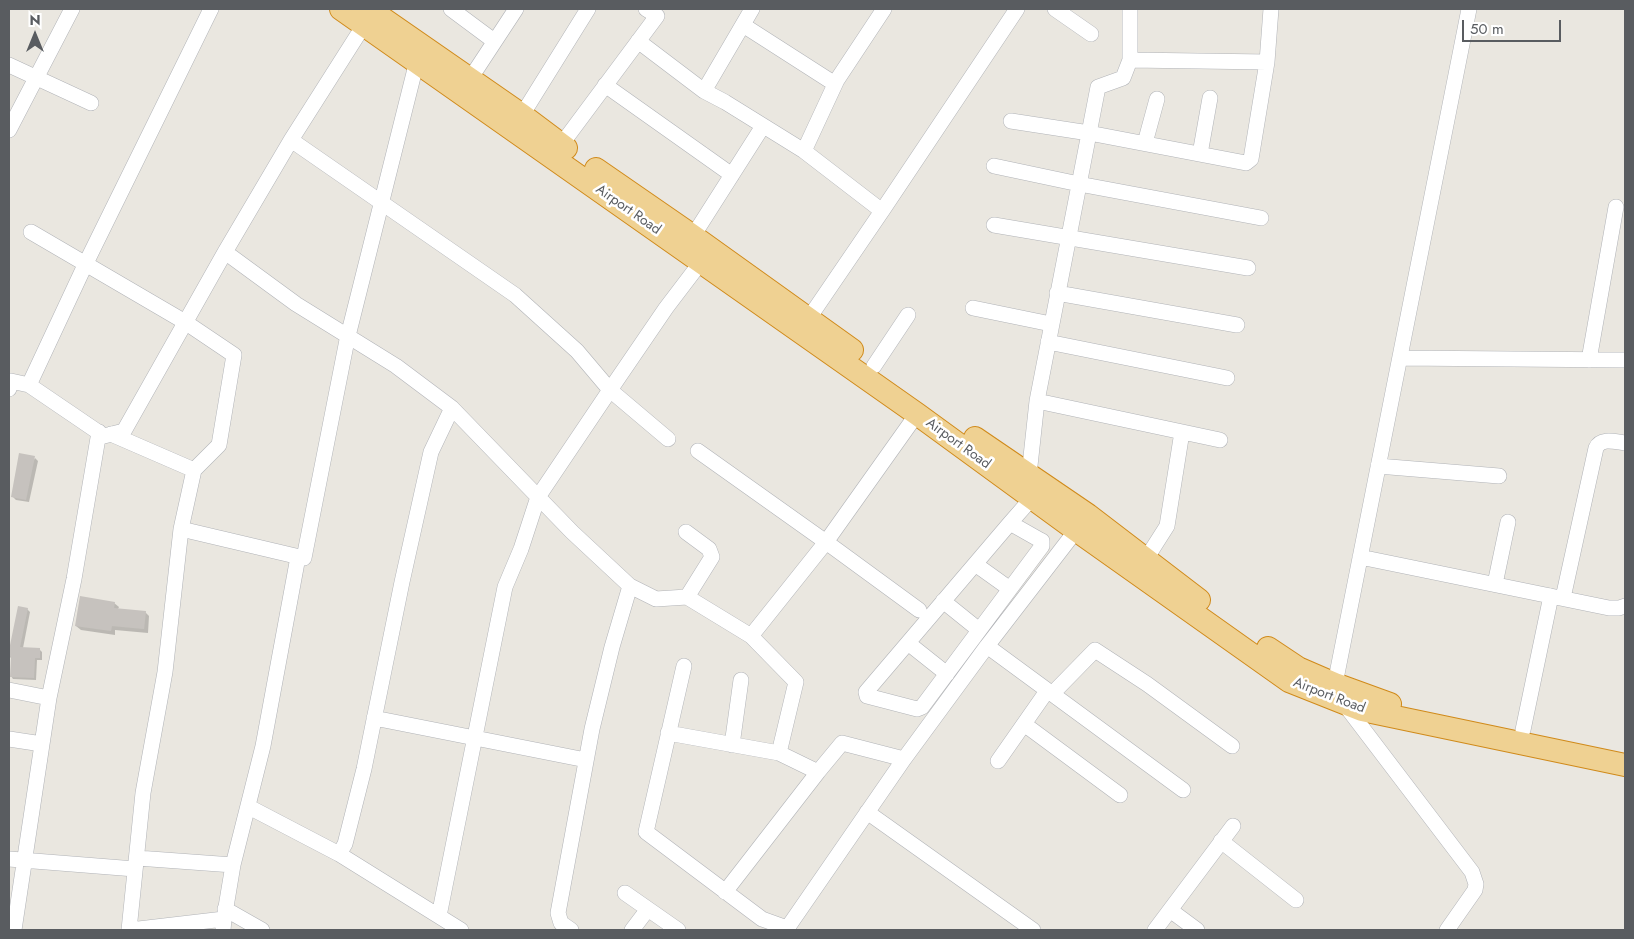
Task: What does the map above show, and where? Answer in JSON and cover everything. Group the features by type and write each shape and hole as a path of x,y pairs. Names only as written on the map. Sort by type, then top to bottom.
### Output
{"highway":[{"name":"Airport Road","path":"342,9 366,17 470,79 561,145 809,318 925,404 1029,475 1082,522 1288,681 1345,705 1362,710 1625,765"},
{"name":"Airport Road","path":"366,17 417,61 917,414 1032,498 1082,522 1146,559 1230,624 1298,668 1334,684 1391,704 1625,751"}],"street":[{"path":"9,130 72,9"},
{"path":"29,385 86,263 211,9"},
{"path":"451,9 494,41"},
{"path":"470,79 516,9"},
{"path":"522,115 588,9"},
{"path":"704,91 752,9"},
{"path":"804,151 835,84 884,9"},
{"path":"809,318 1017,9"},
{"path":"1055,9 1091,34"},
{"path":"1029,475 1037,401 1088,133 1098,87 1122,78 1130,60 1130,9"},
{"path":"1011,121 1088,133 1246,163 1251,159 1267,62 1272,9"},
{"path":"1447,930 1475,890 1476,884 1472,872 1345,705 1334,684 1469,9"},
{"path":"561,145 638,41 656,11"},
{"path":"104,433 124,431 225,252 366,17"},
{"path":"743,25 835,84"},
{"path":"638,41 704,91 804,151 882,211"},
{"path":"1130,60 1267,62"},
{"path":"181,529 304,558 348,336 417,61"},
{"path":"9,65 91,103"},
{"path":"605,86 732,175"},
{"path":"1200,154 1210,98"},
{"path":"1145,144 1157,99"},
{"path":"693,236 763,126"},
{"path":"291,140 514,295 577,351 610,390 668,440"},
{"path":"994,166 1261,218"},
{"path":"1589,360 1616,207"},
{"path":"994,225 1248,268"},
{"path":"31,232 185,322 234,355 219,445 194,470 181,529 165,672 143,794 129,930 182,927 224,920 262,930"},
{"path":"225,252 296,304 396,366 452,408 572,532 630,586 656,599 687,597 751,636 796,682 779,753"},
{"path":"439,916 505,587 521,549 538,497 666,308 701,262"},
{"path":"1057,293 1237,325"},
{"path":"973,308 1052,324"},
{"path":"874,366 908,315"},
{"path":"1048,342 1227,378"},
{"path":"1400,358 1625,360"},
{"path":"9,388 11,381 29,385 104,433 194,470"},
{"path":"1037,401 1220,440"},
{"path":"339,854 344,844 364,769 402,582 432,452 452,408"},
{"path":"751,636 826,542 917,414"},
{"path":"1146,559 1167,526 1182,432"},
{"path":"14,930 49,698 104,433"},
{"path":"1523,730 1596,448 1598,443 1602,441 1625,444"},
{"path":"698,451 919,610"},
{"path":"1378,466 1499,476"},
{"path":"1010,523 1040,540 1043,544 920,708 917,709 867,696 866,692 943,601 1010,523 1032,498"},
{"path":"684,666 646,832 762,919 786,929 904,760 987,646 1082,522"},
{"path":"1495,584 1508,522"},
{"path":"686,532 709,549 712,557 687,597"},
{"path":"224,920 233,865 263,746 298,557"},
{"path":"1360,557 1609,608 1625,606"},
{"path":"975,564 1010,589"},
{"path":"572,930 561,923 558,913 592,729 612,647 630,586"},
{"path":"943,601 979,630"},
{"path":"908,643 947,674"},
{"path":"987,646 1183,790"},
{"path":"998,761 1049,692 1096,650 1147,684 1232,746"},
{"path":"732,745 741,680"},
{"path":"9,690 49,698"},
{"path":"374,718 586,760"},
{"path":"1024,724 1120,795"},
{"path":"668,733 779,753 818,772"},
{"path":"9,739 42,744"},
{"path":"725,892 842,743 904,760"},
{"path":"249,806 339,854 461,930"},
{"path":"867,812 1033,930"},
{"path":"1155,930 1233,826"},
{"path":"1221,841 1296,900"},
{"path":"9,859 233,865"},
{"path":"625,893 678,930"},
{"path":"632,930 648,910"},
{"path":"1170,910 1197,930"}],"building":[{"path":"19,453 35,456 26,500 11,497"},
{"path":"80,596 115,602 114,608 146,611 144,629 112,626 111,631 75,626"},
{"path":"18,606 28,608 20,647 40,648 40,658 35,658 34,678 10,677 11,657 9,656 9,650"}]}
